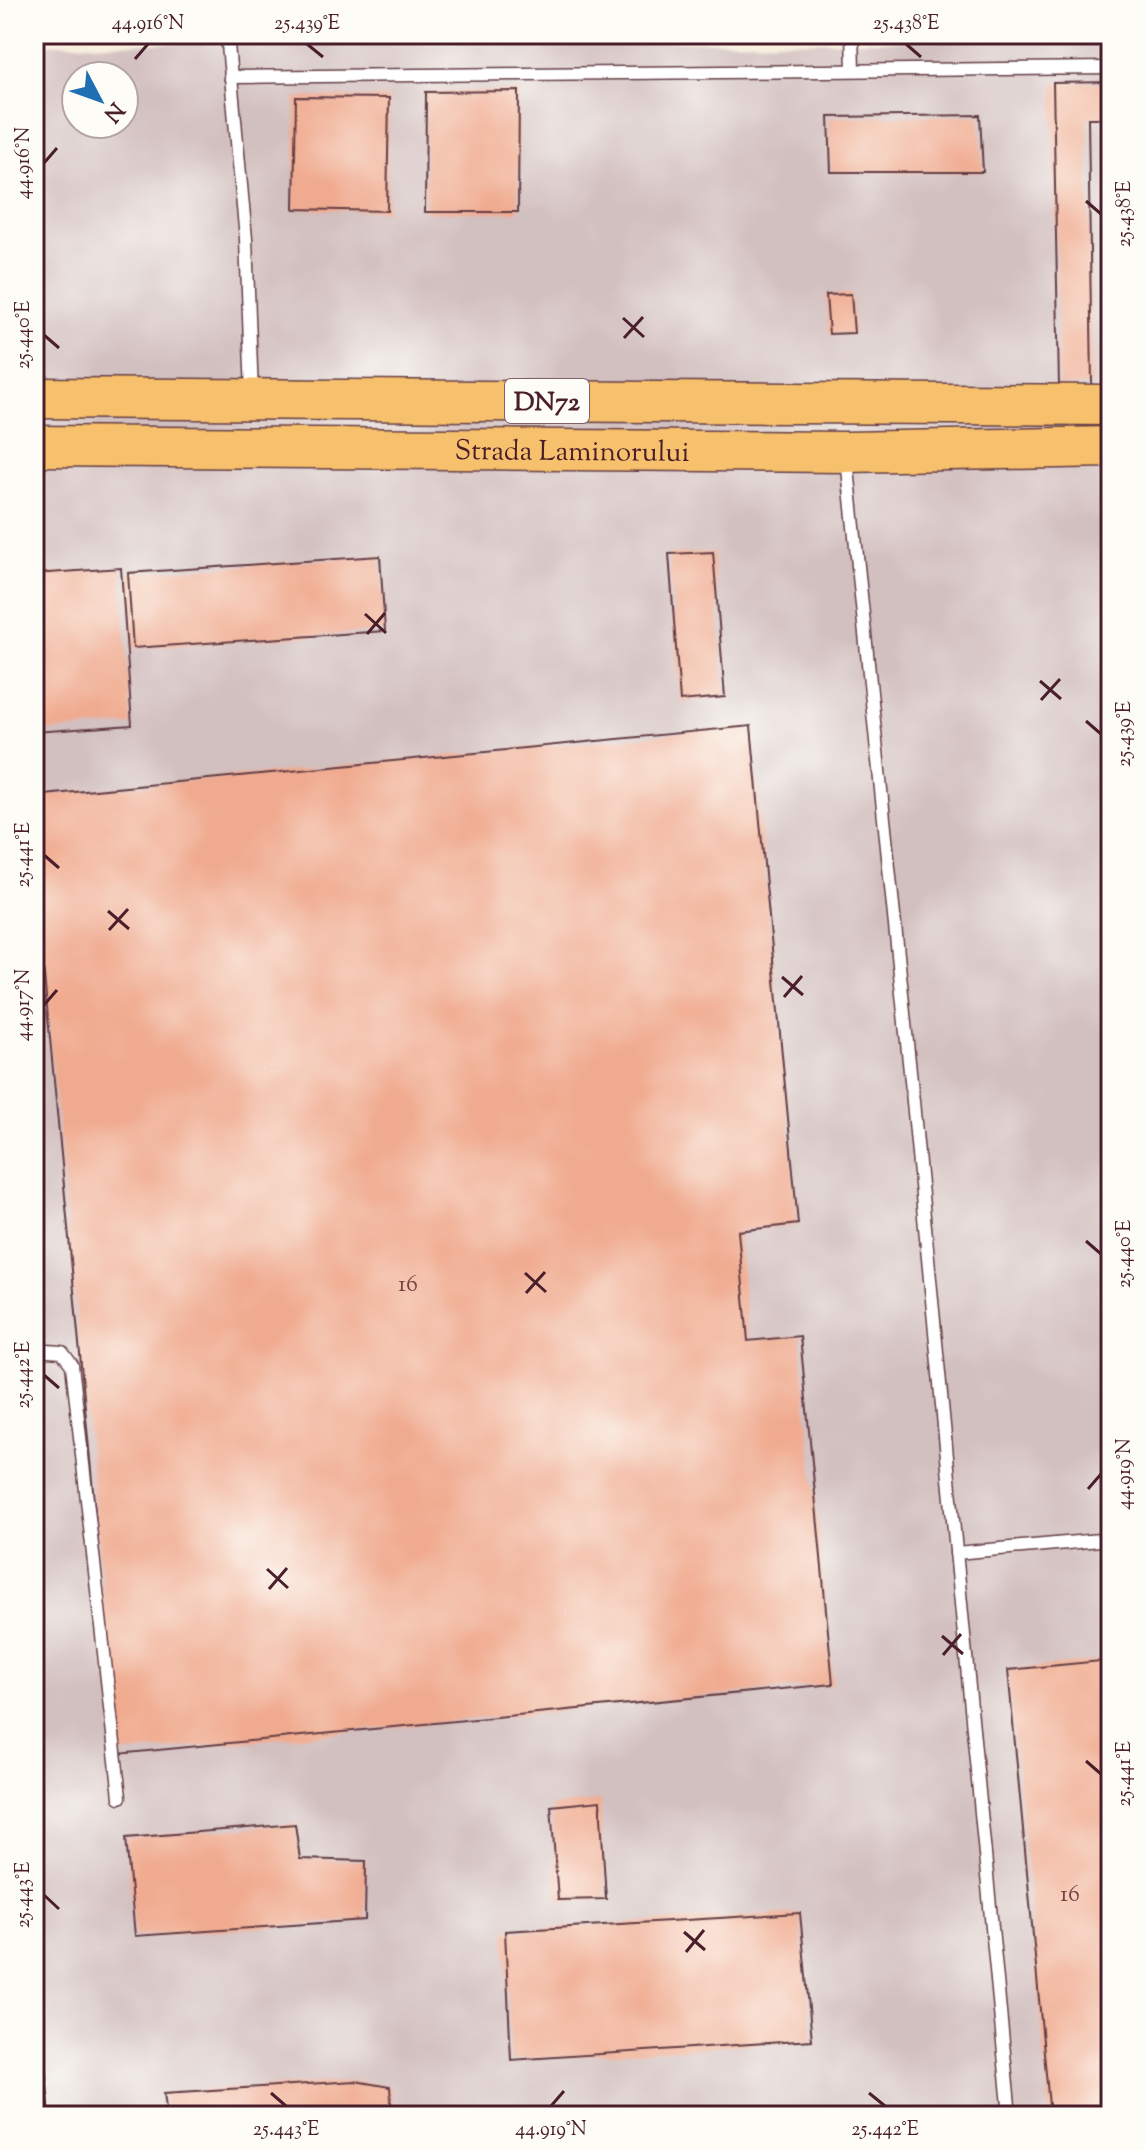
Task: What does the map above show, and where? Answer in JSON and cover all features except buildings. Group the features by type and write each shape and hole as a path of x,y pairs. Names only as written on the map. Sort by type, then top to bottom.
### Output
{"main road":[{"name":"Strada Laminorului","path":"34,398 1111,405"},
{"name":"Strada Laminorului","path":"34,446 846,452 1111,447"}],"lane":[{"path":"227,34 246,239 252,398"},
{"path":"852,34 853,70"},
{"path":"230,77 1111,68"},
{"path":"846,452 912,1091 1010,2116"},
{"path":"34,1350 62,1352 72,1365 120,1797"},
{"path":"956,1553 1111,1539"}],"shaded area":[{"path":"1111,40 1111,2116 34,2116 34,44"}],"railway":[{"path":"34,1975 48,2116"}]}
